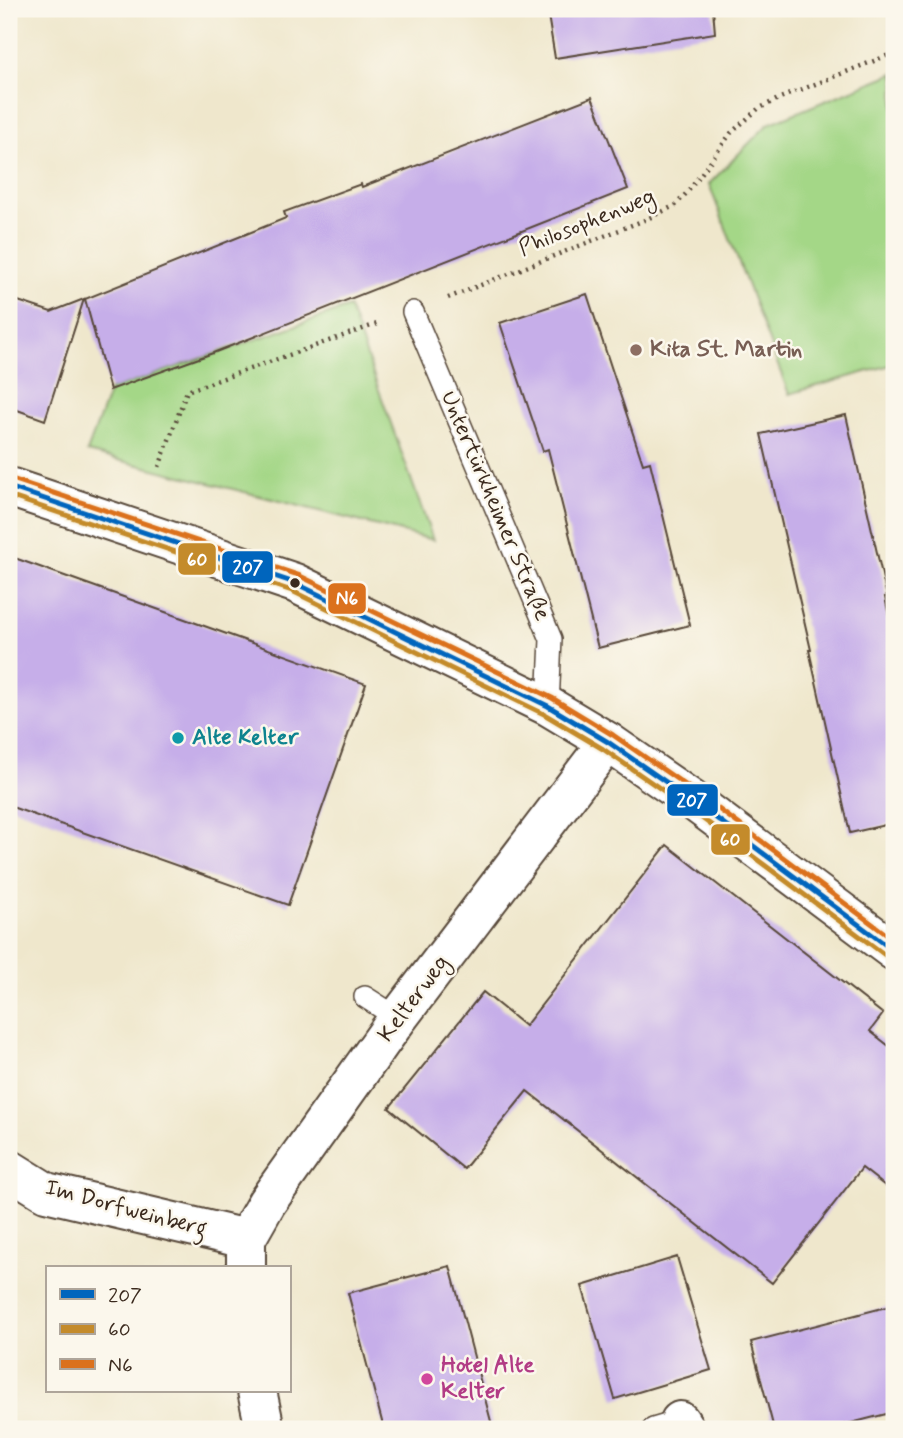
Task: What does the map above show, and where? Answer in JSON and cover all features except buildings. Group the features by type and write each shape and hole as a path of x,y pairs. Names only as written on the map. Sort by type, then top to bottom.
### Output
{"main road":[{"path":"9,487 295,583 548,706 608,742 692,800 894,951"},
{"name":"Kelterweg","path":"246,1254 267,1202 398,1018 608,742"},
{"name":"Im Dorfweinberg","path":"9,1169 46,1192 246,1254"},
{"path":"257,1392 265,1429"}],"lane":[{"name":"Untertürkheimer Straße","path":"413,312 551,639 548,706"},
{"path":"365,998 398,1018"}],"path":[{"name":"Philosophenweg","path":"159,467 187,391 413,312 647,219 676,205 730,133 758,109 894,53"}],"green space":[{"path":"894,73 894,364 789,394 709,184 768,124"},
{"path":"349,307 433,540 87,452 110,390"}],"transit line":[{"name":"N6","path":"12,479 298,575 552,698 613,735 697,793 894,940"},
{"name":"207","path":"9,487 295,583 548,706 608,742 692,800 894,951"},
{"name":"60","path":"9,496 292,591 544,714 603,749 687,807 889,958"}],"place":[{"name":"Kita St. Martin","path":"636,350"},
{"name":"Alte Kelter","path":"178,738"},
{"name":"Hotel Alte Kelter","path":"427,1379"}]}
